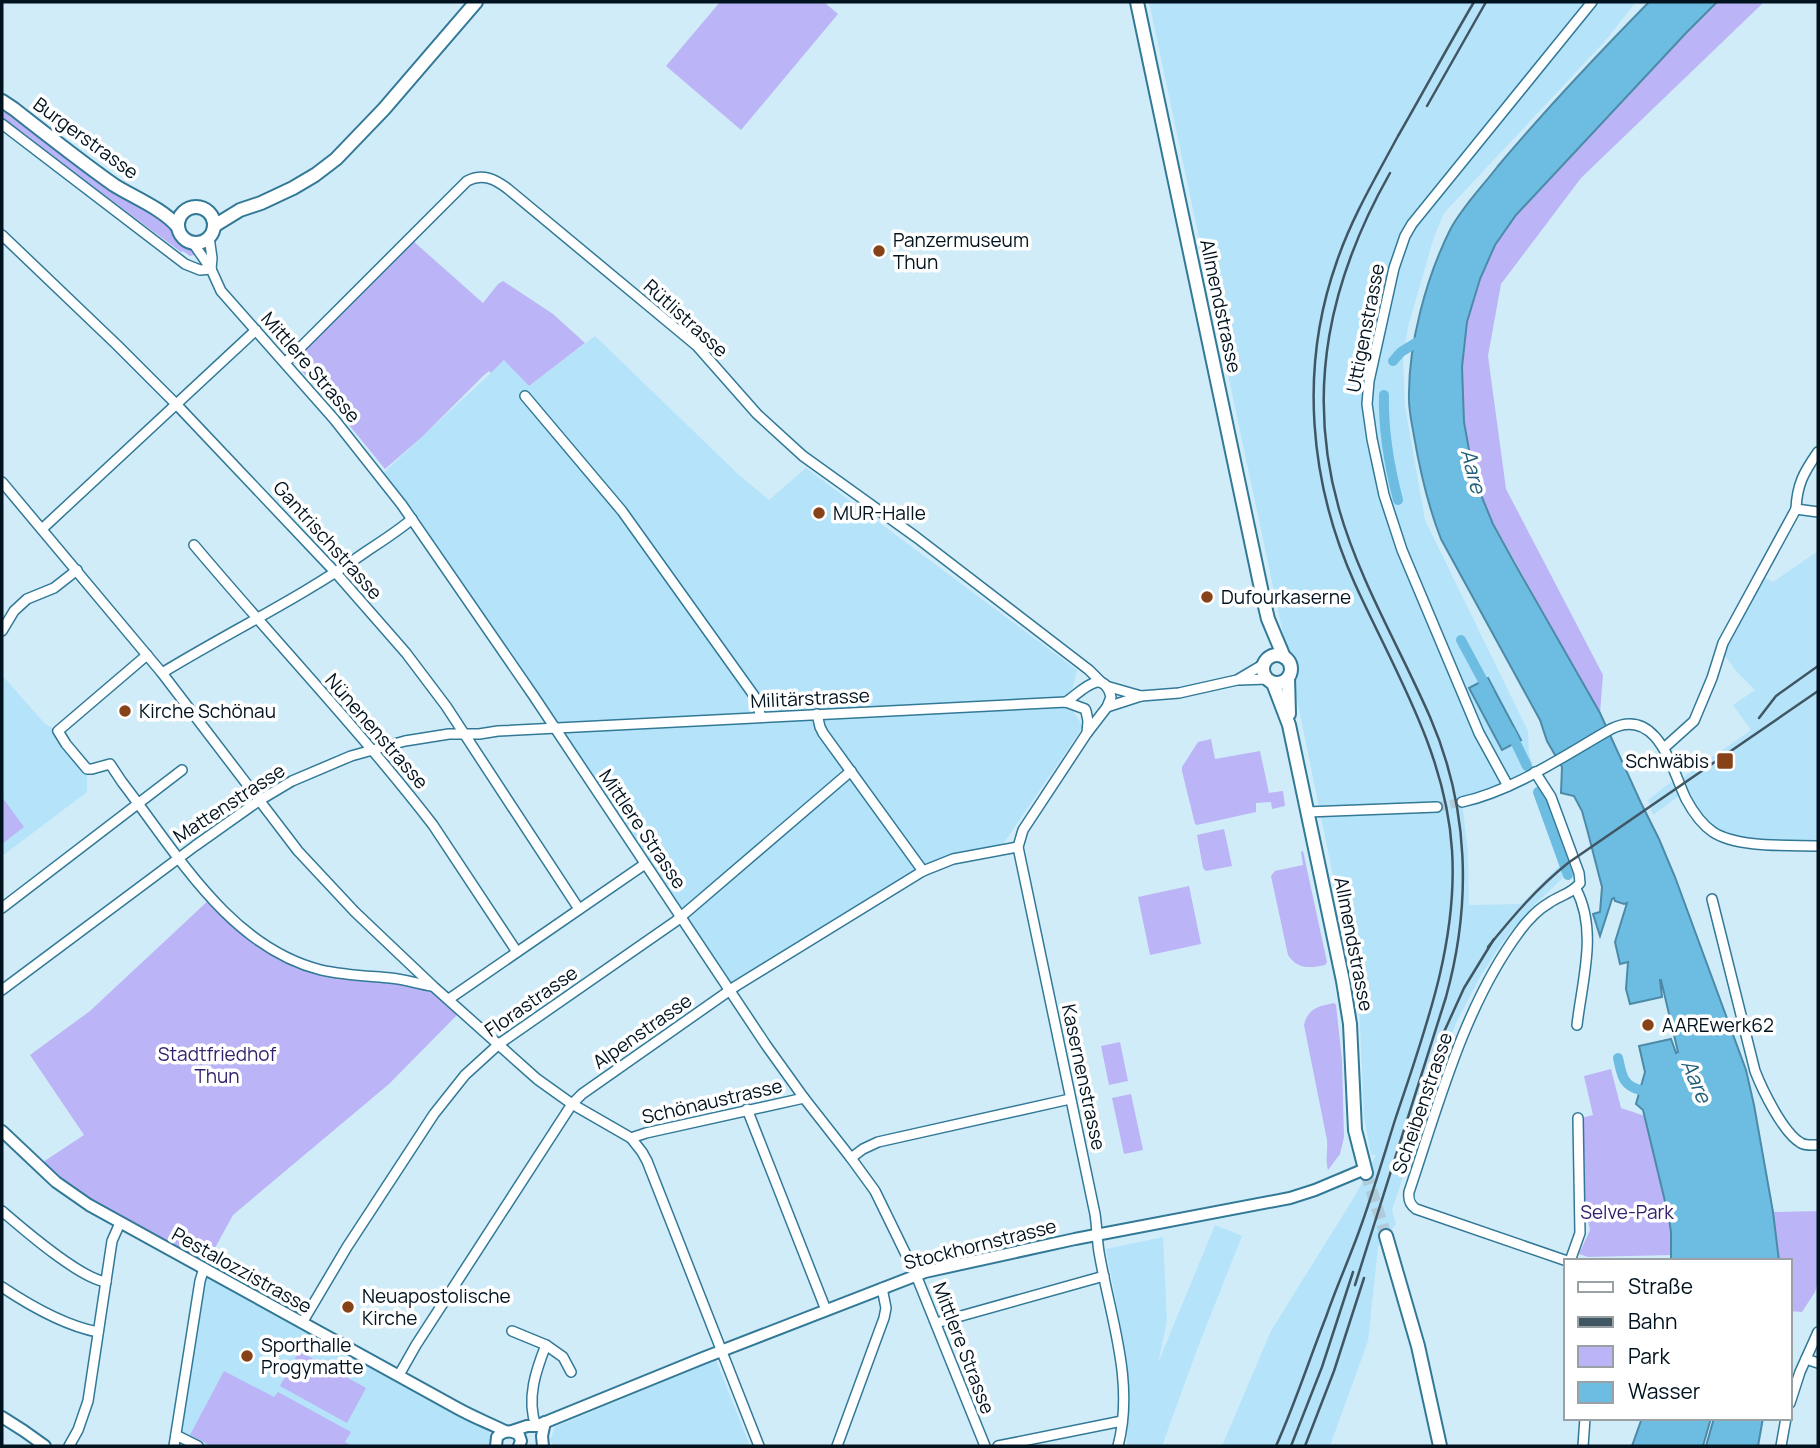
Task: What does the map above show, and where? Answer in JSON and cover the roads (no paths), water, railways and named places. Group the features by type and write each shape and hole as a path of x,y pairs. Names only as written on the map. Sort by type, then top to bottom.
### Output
{"main road":[{"path":"209,212 240,210 270,199 315,175 335,159 384,109 475,2"},
{"name":"Allmendstrasse","path":"1137,2 1268,618 1284,657"},
{"name":"Burgerstrasse","path":"2,101 100,175 150,205 177,226"},
{"name":"Burgerstrasse","path":"150,205 184,210"},
{"path":"211,232 213,219 209,212 199,206 184,210 178,219 177,226 183,237 193,243 203,241 240,210"},
{"name":"Allmendstrasse","path":"1266,662 1268,618"},
{"path":"1277,655 1284,657 1291,667 1288,678 1281,683 1270,681 1264,674 1266,662 1277,655"},
{"name":"Allmendstrasse","path":"1288,678 1289,725 1349,1015 1355,1130 1366,1171"},
{"name":"Allmendstrasse","path":"1270,681 1289,725"},
{"path":"1386,1236 1419,1346 1440,1446"}],"street":[{"name":"Uttigenstrasse","path":"1508,786 1479,733 1396,533 1384,495 1372,439 1367,393 1394,268 1405,236 1592,2"},
{"path":"2,138 5,127 185,264 200,270 211,269"},
{"name":"Rütlistrasse","path":"285,363 467,181 490,178 508,189 697,346 757,414 803,456 916,537 1089,670 1104,685"},
{"name":"Mittlere Strasse","path":"211,232 211,269"},
{"name":"Gantrischstrasse","path":"2,235 176,404 336,573 406,653 446,706 579,909"},
{"name":"Mittlere Strasse","path":"193,243 211,269 221,291 356,445 412,519 729,990 804,1098 875,1191 916,1275 985,1446"},
{"path":"42,529 256,330"},
{"path":"525,396 622,511 755,697 761,717"},
{"path":"1664,748 1693,721 1712,678 1723,643 1796,509 1797,491 1806,468 1818,452"},
{"path":"2,482 162,673 284,834 331,888 434,987"},
{"path":"1796,509 1818,512"},
{"path":"162,673 336,573 412,519"},
{"name":"Nünenenstrasse","path":"194,545 372,750 433,825 517,953"},
{"path":"2,631 14,611 27,599 58,586 77,570"},
{"name":"Schönaustrasse","path":"147,655 58,731 87,769 110,764 211,898 234,921 271,949 288,959 331,972 396,979 434,987 537,1079 572,1104 631,1139 747,1109 804,1098"},
{"path":"1076,661 1082,674 1080,701 1088,720 1087,733"},
{"path":"1237,680 1266,662"},
{"path":"1085,710 1095,713 1141,696 1179,693 1237,680 1270,681"},
{"path":"1066,702 1091,683 1141,696"},
{"path":"1018,847 1023,830 1106,709 1111,697 1104,685"},
{"name":"Militärstrasse","path":"555,728 1066,702 1085,710"},
{"path":"817,714 823,733 923,870"},
{"path":"1462,802 1483,797 1508,786 1611,729 1624,724 1634,724 1653,735 1664,748 1691,808 1704,826 1716,834 1729,840 1748,843 1818,846"},
{"name":"Mattenstrasse","path":"2,990 179,857 292,781 351,756 416,739 555,728"},
{"path":"2,908 182,770"},
{"name":"Florastrasse","path":"302,1323 341,1256 434,1114 465,1075 499,1044 680,917 851,771"},
{"path":"1531,774 1551,797 1579,873 1580,883 1576,889 1584,908 1587,940 1577,1026"},
{"path":"1307,812 1437,807"},
{"name":"Alpenstrasse","path":"399,1375 572,1104 582,1094 729,990 923,870 953,859 1018,847"},
{"name":"Kasernenstrasse","path":"1018,847 1095,1214 1104,1276 1124,1373 1118,1446"},
{"path":"449,999 645,864"},
{"name":"Scheibenstrasse","path":"1564,1259 1416,1209 1409,1201 1409,1195 1459,1044 1503,955 1534,914 1576,889"},
{"path":"1712,898 1760,1084 1781,1120 1794,1136 1802,1143 1818,1145"},
{"path":"396,979 408,962"},
{"path":"851,1158 878,1142 1070,1099"},
{"path":"747,1109 826,1310"},
{"name":"Scheibenstrasse","path":"1570,1259 1580,1233 1578,1118"},
{"name":"Pestalozzistrasse","path":"2,1131 56,1182 80,1200 479,1420 487,1421 536,1446"},
{"path":"631,1139 647,1161 759,1446"},
{"name":"Stockhornstrasse","path":"516,1437 527,1426 541,1424 916,1275 962,1263 1290,1198 1366,1171"},
{"path":"2,1211 66,1260 94,1279 106,1282"},
{"path":"69,1446 88,1401 112,1241 120,1223"},
{"path":"174,1446 204,1268"},
{"path":"936,1323 1104,1276"},
{"path":"2,1287 80,1328 98,1332"},
{"path":"837,1446 885,1314 886,1301 882,1288"},
{"path":"512,1331 563,1357 571,1372"},
{"path":"1792,1398 1818,1332"},
{"path":"543,1446 541,1424 532,1412 536,1369 546,1346"},
{"path":"1806,1359 1818,1363"},
{"path":"2,1417 45,1446"},
{"name":"Pestalozzistrasse","path":"479,1420 496,1444"},
{"path":"1583,1446 1585,1420"},
{"path":"1781,1446 1786,1420"},
{"path":"998,1446 1122,1421"},
{"path":"496,1444 500,1434 516,1437"},
{"path":"176,1435 198,1446"}],"water":[{"name":"Aare","path":"1649,2 1717,2 1516,215 1495,245 1480,279 1467,322 1462,367 1464,422 1474,478 1493,524 1600,713 1675,877 1746,1070 1773,1212 1779,1259 1671,1259 1669,1218 1643,1110 1636,1104 1645,1072 1639,1046 1671,1039 1676,1053 1678,1052 1661,980 1662,997 1630,1004 1626,989 1628,962 1620,964 1615,942 1627,903 1612,899 1600,936 1593,914 1600,912 1602,887 1582,811 1574,796 1561,793 1562,767 1547,741 1540,720 1441,539 1425,488 1409,409 1409,378 1420,312 1433,269 1450,230 1472,197 1498,166"},
{"path":"1488,678 1521,740 1502,750 1469,688"},
{"path":"1641,1420 1710,1420 1703,1446 1632,1446"},
{"path":"1713,1420 1763,1420 1758,1446 1706,1446"}],"waterway":[{"path":"1393,361 1401,352 1427,336"},
{"path":"1384,395 1387,448 1398,500"},
{"path":"1461,640 1489,692"},
{"path":"1510,731 1527,766"},
{"path":"1538,792 1568,875"},
{"path":"1618,1058 1626,1082 1640,1090"}],"tunnel":[{"path":"1437,807 1462,802"},
{"path":"1366,1173 1386,1236"}],"railway":[{"path":"1276,1446 1358,1235 1417,1054 1437,988 1450,920 1452,885 1448,814 1429,746 1355,584 1327,505 1314,424 1317,342 1325,301 1350,229 1398,136 1474,2"},
{"path":"1427,106 1486,2"},
{"path":"1355,1285 1446,997 1460,926 1463,891 1459,820 1443,751 1430,717 1369,589 1348,536 1329,464 1324,421 1324,378 1329,336 1339,294 1352,253 1390,173"},
{"path":"1759,718 1776,696 1818,666"},
{"path":"1488,947 1526,903 1568,863 1818,691"},
{"path":"1444,1032 1464,988 1494,939"},
{"path":"1291,1446 1322,1367 1353,1272"},
{"path":"1305,1446 1334,1371 1364,1278"}],"place":[{"name":"Panzermuseum Thun","path":"879,251"},
{"name":"MUR-Halle","path":"819,513"},
{"name":"Dufourkaserne","path":"1207,597"},
{"name":"Kirche Schönau","path":"125,711"},
{"name":"Schwäbis","path":"1725,761"},
{"name":"AAREwerk62","path":"1648,1025"},
{"name":"Neuapostolische Kirche","path":"348,1307"},
{"name":"Sporthalle Progymatte","path":"247,1356"}],"park label":[{"name":"Stadtfriedhof Thun","path":"217,1065"},
{"name":"Selve-Park","path":"1627,1212"}]}
